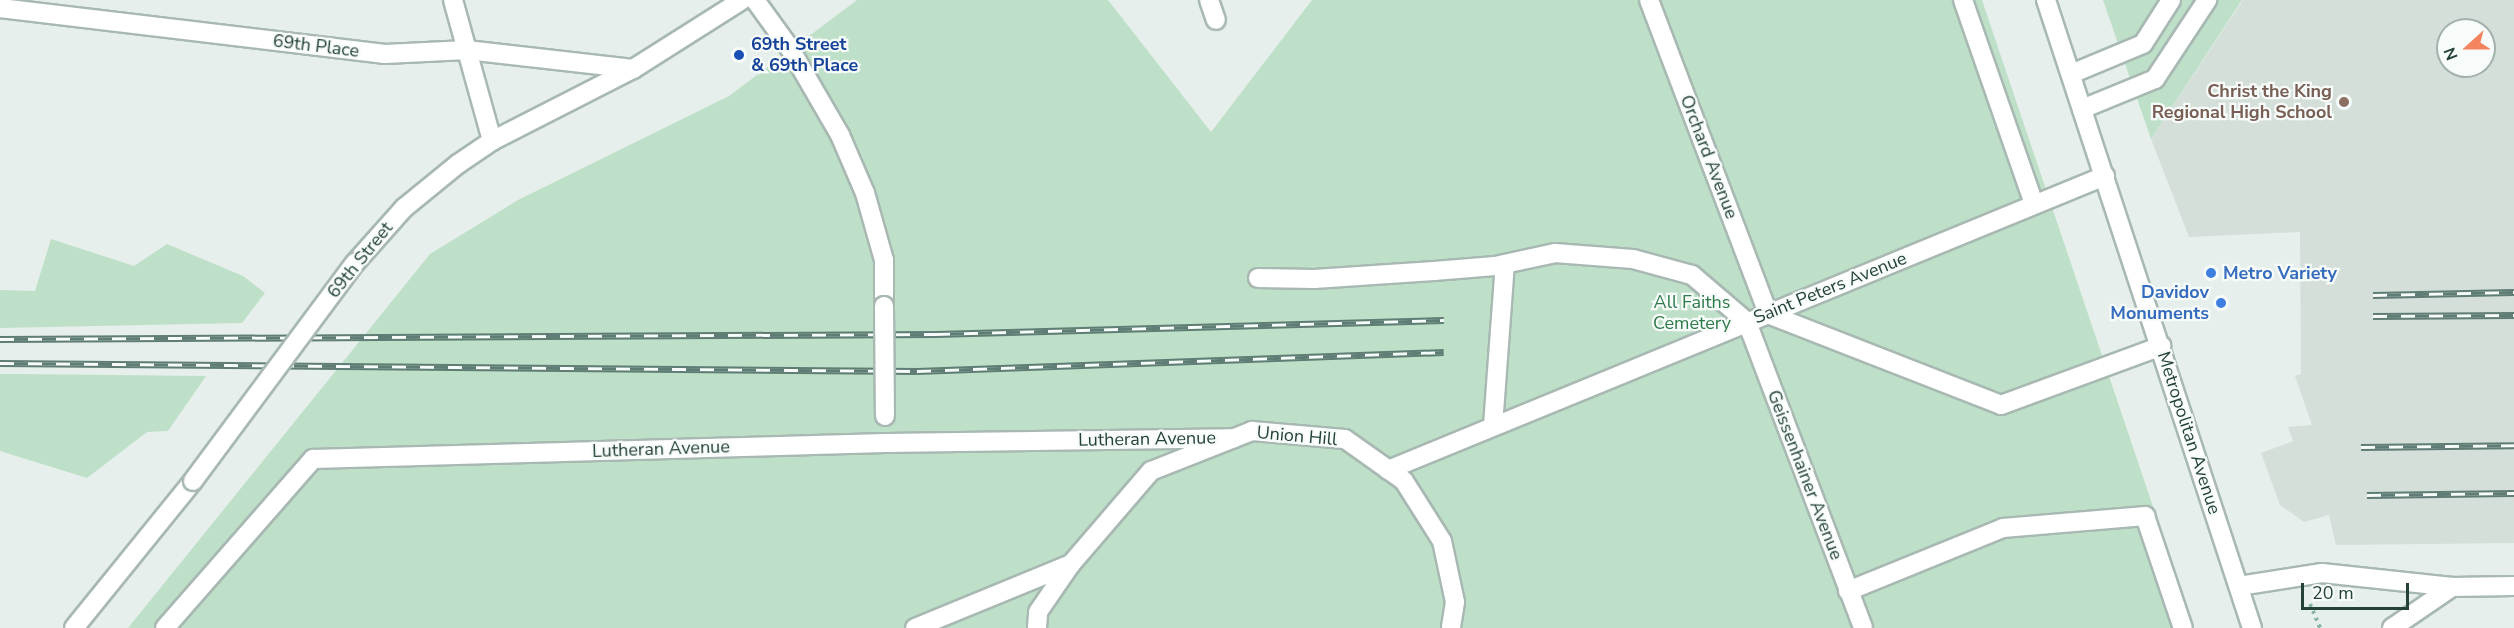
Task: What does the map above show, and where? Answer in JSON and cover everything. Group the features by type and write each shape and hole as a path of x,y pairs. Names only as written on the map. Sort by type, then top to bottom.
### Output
{"main road":[{"path":"453,0 492,141"},
{"name":"69th Street","path":"74,628 193,481 355,263 404,208 458,164 492,141 633,69 742,0"},
{"path":"755,0 789,47 840,135 861,183 884,260 886,443"},
{"path":"1209,0 1216,20"},
{"name":"Orchard Avenue","path":"1649,0 1768,314"},
{"path":"1963,0 2034,204"},
{"name":"Metropolitan Avenue","path":"2046,0 2252,628"},
{"path":"2071,74 2143,44 2171,0"},
{"path":"2082,109 2155,79 2207,0"},
{"name":"69th Place","path":"0,8 49,7 385,54 467,50 633,69"},
{"name":"Saint Peters Avenue","path":"1388,470 2105,176"},
{"path":"1258,278 1314,279 1505,264 1556,254 1633,259 1692,275 1747,322"},
{"path":"1493,426 1505,264"},
{"path":"1768,314 2001,405 2161,346"},
{"name":"Geissenhainer Avenue","path":"1747,322 1863,628"},
{"name":"Union Hill","path":"1037,628 1038,612 1071,564 1151,471 1252,431 1345,439 1404,482 1442,541 1455,602 1451,628"},
{"name":"Lutheran Avenue","path":"165,628 313,459 886,443 1234,438"},
{"path":"1848,591 2003,528 2145,516 2183,628"},
{"path":"915,628 1071,564"},
{"path":"2239,586 2322,573 2452,587 2514,586"},
{"path":"2392,628 2452,587"}],"path":[{"path":"2307,596 2320,628"}],"shaded area":[{"path":"2243,0 2514,0 2514,543 2336,545 2329,515 2304,522 2280,505 2261,453 2293,441 2288,427 2312,425 2295,376 2301,374 2300,232 2189,237 2151,139"}],"green space":[{"name":"All Faiths Cemetery","path":"857,0 1108,0 1211,132 1312,0 1982,0 2194,628 128,628 430,254 518,200 729,96"},
{"path":"2103,0 2242,0 2151,139"},
{"path":"51,239 134,266 167,244 243,276 265,293 242,323 0,328 0,290 35,291"},
{"path":"0,374 206,376 168,431 147,432 87,478 0,451"}],"railway":[{"path":"2373,295 2514,292"},
{"path":"2373,316 2514,315"},
{"path":"0,339 936,334 1444,320"},
{"path":"0,363 917,371 1444,352"},
{"path":"2361,447 2514,445"},
{"path":"2367,495 2514,493"}],"place":[{"name":"69th Street & 69th Place","path":"739,55"},
{"name":"Christ the King Regional High School","path":"2344,102"},
{"name":"Metro Variety","path":"2211,273"},
{"name":"Davidov Monuments","path":"2221,303"}]}
